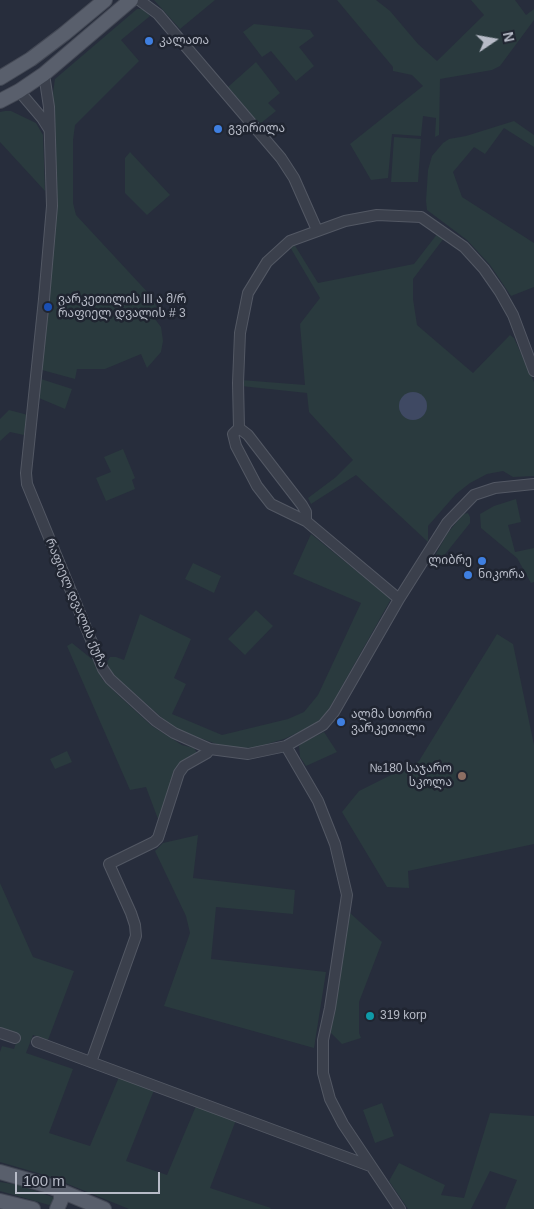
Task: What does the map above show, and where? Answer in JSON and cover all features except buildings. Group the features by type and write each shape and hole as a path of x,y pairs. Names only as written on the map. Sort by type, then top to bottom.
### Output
{"main road":[{"path":"20,91 5,75 64,34 105,0"},
{"path":"0,101 20,91 44,74 131,0"},
{"path":"0,1172 29,1179 104,1209"},
{"path":"57,1209 61,1200 61,1191"},
{"path":"0,1201 33,1209"}],"street":[{"path":"139,0 158,14 281,158 294,178 317,230"},
{"name":"რაფიელ დვალის ქუჩა","path":"44,74 49,107 52,206 26,473 27,484 103,669 110,679 156,720 174,733 210,748 248,754 286,746 323,725 334,712 399,599 447,523 474,496 495,488 534,484"},
{"path":"20,91 42,118 49,130"},
{"path":"399,599 306,522 271,504 257,486 236,446 234,434 239,428 240,333 248,293 267,262 290,241 345,221 377,215 421,217 464,247 484,269 500,292 513,316 534,371"},
{"path":"239,428 248,435 302,505 306,512 306,522"},
{"path":"286,746 318,801 335,844 347,895 334,983 323,1040 323,1073 330,1099 343,1124 400,1209"},
{"path":"91,1062 136,936 131,913 109,864 154,842 158,838 179,774 184,766 207,753 210,748"},
{"path":"0,1033 15,1038"},
{"path":"37,1042 370,1166"}],"shaded area":[{"path":"154,0 215,0 180,29"},
{"path":"337,0 376,0 390,11 418,44 437,61 484,15 471,0 515,0 526,15 534,9 534,20 500,66 492,70 440,79 439,135 435,137 436,118 423,116 421,136 392,134 388,178 371,180 350,144 423,86 412,75 393,71 393,67"},
{"path":"137,9 143,9 150,16 121,40 139,61 75,125 73,140 73,203 76,215 152,297 157,308 151,314 161,327 163,341 161,352 147,368 141,354 105,369 77,369 75,379 42,370 56,213 53,93 55,79"},
{"path":"254,24 310,30 314,36 299,47 314,66 296,81 271,51 262,57 243,32"},
{"path":"256,62 280,93 268,103 276,111 261,123 256,120 228,87"},
{"path":"11,111 36,123 43,135 45,191 0,142 0,112"},
{"path":"514,121 534,135 534,147 504,128 485,154 474,147 453,172 462,197 534,243 534,287 511,296 490,265 467,240 427,210 426,201 428,170 432,156 443,143 449,139 466,136"},
{"path":"394,137 421,139 418,182 391,182"},
{"path":"130,152 170,195 147,215 125,193 125,158"},
{"path":"438,233 444,238 413,279 413,299 417,325 473,373 510,335 514,338 534,382 534,476 513,477 503,471 487,474 470,483 456,494 428,526 428,542 356,475 311,504 308,498 336,477 353,460 309,412 307,393 241,386 241,380 305,385 300,324 320,298 290,247 294,244 318,283 414,264"},
{"path":"41,379 72,389 65,409 39,398"},
{"path":"9,410 28,415 24,435 10,432 0,441 0,419"},
{"path":"123,449 135,478 132,480 135,489 106,501 96,478 111,472 104,457"},
{"path":"516,499 521,522 508,525 515,552 534,548 534,582 531,583 517,558 481,528 480,514 494,506"},
{"path":"468,513 470,523 434,568 431,563 447,534 463,514"},
{"path":"311,534 391,599 328,711 314,725 284,739 257,747 222,746 170,725 109,669 107,662 110,657 124,660 140,614 191,639 174,678 186,684 172,714 222,735 288,719 304,712 318,695 361,603 293,574"},
{"path":"193,563 221,576 214,593 185,579"},
{"path":"256,610 273,626 245,655 228,639"},
{"name":"№180 საჯარო სკოლა","path":"497,634 513,644 534,745 534,844 408,871 409,888 387,887 342,812 359,791 419,761"},
{"path":"72,643 93,660 102,679 152,726 182,745 194,748 197,753 179,765 161,827 146,787 130,790 67,646"},
{"path":"324,732 337,752 306,766 300,757 299,746"},
{"path":"67,751 72,762 55,769 50,759"},
{"path":"198,835 193,878 295,890 293,914 216,907 211,959 326,972 314,1048 164,1006 190,933 186,916 155,851 163,843"},
{"path":"0,883 33,957 74,971 48,1040 33,1035 26,1053 73,1069 49,1133 90,1146 119,1077 154,1090 126,1161 167,1175 196,1106 236,1120 210,1188 270,1209 129,1209 48,1176 0,1162 0,1052 2,1046 14,1049 18,1037 0,1030"},
{"path":"350,913 382,942 359,1002 359,1033 361,1038 342,1044 329,1031"},
{"path":"382,1103 394,1136 375,1143 363,1110"},
{"path":"490,1113 534,1116 534,1209 505,1209 517,1180 490,1171 471,1209 408,1209 389,1181 399,1163 445,1185 441,1195 464,1198"},
{"path":"0,1182 19,1185 55,1198 55,1202 49,1205 0,1191"}],"water":[{"path":"413,392 423,396 427,406 423,416 413,420 403,416 399,406 403,396"}],"place":[{"name":"კალათა","path":"149,41"},
{"name":"გვირილა","path":"218,129"},
{"name":"ვარკეთილის III ა მ/რ რაფიელ დვალის # 3","path":"48,307"},
{"name":"ლიბრე","path":"482,561"},
{"name":"ნიკორა","path":"468,575"},
{"name":"ალმა სთორი ვარკეთილი","path":"341,722"},
{"name":"№180 საჯარო სკოლა","path":"462,776"},
{"name":"319 korp","path":"370,1016"}]}
